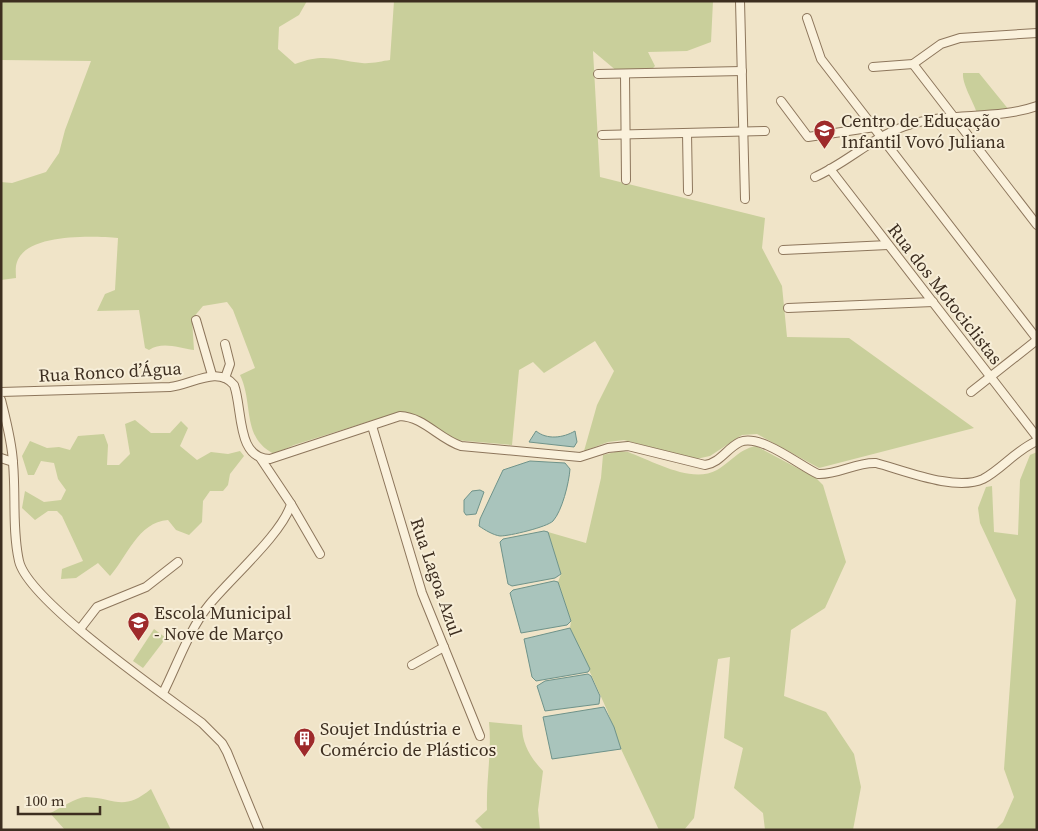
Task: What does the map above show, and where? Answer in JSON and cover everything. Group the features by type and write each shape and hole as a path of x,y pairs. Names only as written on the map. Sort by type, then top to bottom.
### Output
{"street":[{"path":"740,1 745,199"},
{"path":"807,18 821,59 1037,339 971,392"},
{"path":"873,66 913,64 951,40 1037,32"},
{"path":"913,64 1037,225"},
{"path":"598,74 742,72"},
{"path":"625,74 626,180"},
{"path":"781,101 808,137 875,127"},
{"path":"815,177 881,135 912,124 954,117 1011,113 1037,106"},
{"path":"602,135 765,132"},
{"path":"687,133 688,191"},
{"name":"Rua dos Motociclistas","path":"830,169 1037,439"},
{"path":"783,250 888,244"},
{"path":"788,308 932,302"},
{"path":"196,320 212,375 231,381 236,391 248,449 253,455 261,459 270,459 400,416 408,416 415,418 452,443 461,446 580,457 608,448 628,446 704,465 715,462 740,442 753,440 818,474 826,475 868,462 962,483 983,479 1037,439"},
{"path":"225,344 230,364 225,378"},
{"name":"Rua Ronco d’Água","path":"1,392 170,387 188,384 212,375"},
{"path":"1,400 14,462 18,548 22,571 40,592 80,629 202,724 222,743 259,830"},
{"name":"Rua Lagoa Azul","path":"372,426 409,552 444,647 480,736"},
{"path":"1,458 14,462"},
{"path":"261,459 291,504 320,554"},
{"path":"163,693 204,611 281,524 287,516 291,504"},
{"path":"80,629 98,607 146,587 178,562"},
{"path":"412,666 444,647"}],"green space":[{"path":"1,1 307,1 299,15 279,27 278,49 295,64 322,58 365,63 390,60 394,1 713,1 711,42 687,51 648,52 655,66 650,71 618,72 593,51 600,177 765,218 762,248 782,286 787,337 849,338 974,428 819,468 757,434 742,435 710,456 696,459 624,440 608,442 584,451 597,405 614,371 595,341 544,373 533,362 519,370 512,445 455,440 416,415 399,412 294,445 274,454 264,447 252,429 247,397 240,375 255,368 233,310 227,302 203,306 192,319 194,350 160,346 149,350 145,348 139,310 97,311 105,294 115,290 118,238 62,238 33,246 23,253 17,262 16,278 1,280 1,182 12,183 46,172 59,153 65,130 91,61 1,60"},
{"path":"963,73 979,73 1009,110 977,113 966,87"},
{"path":"135,420 151,433 170,433 181,421 188,428 180,446 197,460 211,452 228,454 240,451 244,456 230,474 228,485 223,491 210,491 203,501 202,522 189,535 176,530 168,520 158,522 141,534 110,576 98,563 76,578 61,579 62,569 83,561 62,516 57,511 48,511 35,520 22,508 25,491 44,502 61,500 66,490 58,479 54,463 41,461 34,475 28,475 22,456 30,441 47,448 59,447 70,450 78,436 104,434 108,445 107,465 119,465 130,454 125,424"},
{"path":"756,446 816,478 823,485 846,562 825,608 791,630 784,696 826,712 854,754 861,787 853,830 765,830 763,813 734,788 743,748 724,738 730,657 718,659 694,818 684,830 659,830 621,749 607,710 570,628 571,621 558,582 561,574 548,532 586,543 601,478 603,455 619,451 628,452 672,470 684,473 707,474 722,467 740,453"},
{"path":"1037,452 1037,830 995,830 1003,822 1014,797 1004,769 1016,600 980,523 978,508 986,487 992,486 994,532 1018,535 1020,480 1030,455"},
{"path":"154,629 166,638 143,668 133,661"},
{"path":"489,722 522,725 523,738 528,750 534,761 543,771 538,810 540,830 484,830 475,821 487,810"},
{"path":"151,789 171,830 65,830 50,813 73,801 86,797 126,802 141,796"}],"water":[{"path":"536,431 545,436 555,437 575,431 577,442 574,447 529,442"},
{"path":"530,461 565,463 570,469 564,497 553,521 528,531 500,536 479,526 480,519 503,470"},
{"path":"480,490 484,492 476,514 466,515 464,512 464,500 472,491"},
{"path":"544,531 548,532 561,574 555,578 512,586 508,584 500,542 503,539"},
{"path":"554,581 558,582 571,621 567,625 521,633 510,593 513,590"},
{"path":"570,628 590,669 588,672 536,681 532,677 524,639"},
{"path":"588,674 591,676 600,696 599,704 545,711 537,686 545,681"},
{"path":"604,707 614,727 621,749 552,759 543,717"}],"place":[{"name":"Centro de Educação Infantil Vovó Juliana","path":"825,150"},
{"name":"Escola Municipal - Nove de Março","path":"138,642"},
{"name":"Soujet Indústria e Comércio de Plásticos","path":"304,758"}]}
